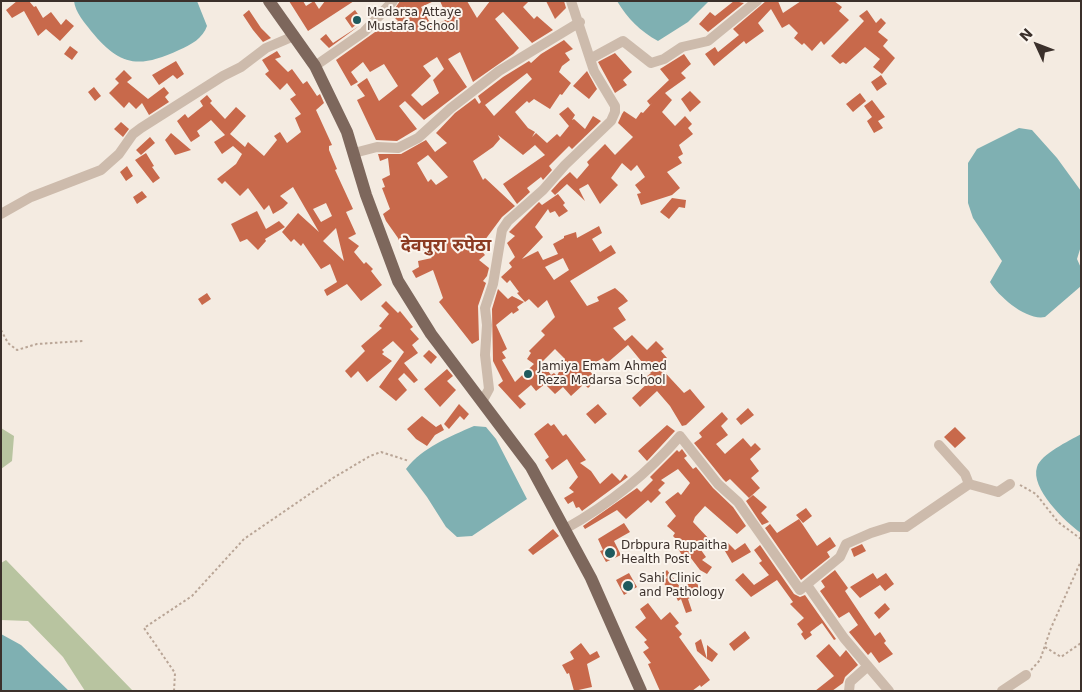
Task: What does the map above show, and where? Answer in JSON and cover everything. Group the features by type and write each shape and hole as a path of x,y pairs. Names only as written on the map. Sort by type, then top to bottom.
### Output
{"main road":[{"path":"270,1 316,66 347,132 366,195 398,281 430,334 531,467 591,578 641,691"}],"street":[{"path":"316,66 364,32 393,1"},
{"path":"482,402 489,389 484,355 487,325 485,308 492,284 502,230 508,221 543,190 565,165 598,134 615,112 615,106 594,71 580,22 571,1"},
{"path":"590,59 623,41 651,63 664,60 682,47 708,41 757,1"},
{"path":"354,153 377,147 398,148 418,138 451,108 499,71 580,22"},
{"path":"1,214 31,197 101,170 119,154 141,128 223,76 241,67 266,48 294,36"},
{"path":"565,529 602,506 639,477 662,457 680,436 718,484 738,502 800,590 840,557 846,544 890,527 906,527 970,484"},
{"path":"939,445 965,474 970,484 998,492 1010,484"},
{"path":"807,585 844,638 889,691"},
{"path":"849,691 850,682 868,666"},
{"path":"1002,691 1026,675"}],"path":[{"path":"1,330 8,343 18,350 37,344 83,341"},
{"path":"174,691 175,673 144,628 192,596 244,539 333,478 370,456 381,452 409,460"},
{"path":"1010,484 1017,483 1036,494 1058,522 1081,540"},
{"path":"1026,675 1040,660 1081,561"},
{"path":"1045,647 1062,657 1081,643"}],"green space":[{"path":"1,428 14,436 12,461 1,469"},
{"path":"6,560 133,691 85,691 63,657 28,621 1,620 1,563"}],"water":[{"path":"74,1 197,1 207,26 200,38 183,48 152,60 130,61 111,51 101,43 81,17"},
{"path":"617,1 709,1 688,22 658,41 635,24"},
{"path":"1019,128 1032,130 1057,158 1081,191 1081,246 1077,259 1081,268 1081,286 1045,317 1022,312 994,288 990,282 1002,261 973,218 968,203 968,163 977,149"},
{"path":"474,426 486,427 496,439 527,499 472,536 457,537 446,527 406,469 428,449"},
{"path":"1081,434 1081,533 1050,504 1039,485 1036,475 1037,467 1044,457"},
{"path":"1,634 21,645 69,691 1,691"}],"building":[{"path":"17,1 29,1 34,7 36,6 43,18 51,12 61,25 66,19 74,26 60,41 46,29 38,36 24,11 12,18 6,10"},
{"path":"289,1 303,1 306,6 314,1 319,9 325,1 354,1 308,31"},
{"path":"400,1 434,1 421,7 432,26 448,19 440,1 467,1 477,18 490,1 529,1 523,7 534,19 537,16 553,30 532,43 503,12 495,19 519,48 473,82 460,52 448,59 467,87 424,120 405,101 399,106 417,129 397,141 376,140 357,100 365,96 357,85 367,78 379,101 398,86 384,64 370,72 363,62 351,72 358,82 351,86 336,60 382,27 398,21 391,14","holes":["437,57 444,69 433,80 439,93 422,106 411,95 431,76 423,66"]},
{"path":"546,1 564,1 566,8 555,19"},
{"path":"734,1 744,3 708,32 699,24 710,12 715,16"},
{"path":"766,1 778,1 783,13 801,1 834,1 842,7 839,11 849,20 824,45 821,41 812,51 804,43 802,45 794,38 798,33 789,24 782,28 771,9 758,23 764,31 746,44 744,41 714,66 705,54 715,47 718,52 739,35 733,29"},
{"path":"249,10 261,28 271,38 263,42 253,30 243,15"},
{"path":"355,10 362,20 352,28 345,18"},
{"path":"867,10 876,23 881,18 886,23 878,32 888,40 883,46 895,58 882,74 873,67 880,59 865,47 846,64 843,62 840,64 831,56 864,21 859,16"},
{"path":"359,26 329,48 320,39 326,34 333,43"},
{"path":"564,40 573,49 565,53 570,60 562,66 559,72 571,83 562,95 560,94 550,109 534,99 529,103 527,101 515,112 528,128 535,132 532,137 536,133 547,143 557,134 560,137 569,126 559,114 568,107 575,115 572,120 574,119 585,129 593,116 601,121 572,149 569,146 549,166 552,170 543,180 541,177 527,188 530,192 517,204 503,184 545,155 535,145 523,155 498,135 500,139 493,147 473,161 483,180 485,178 515,206 502,217 479,248 485,255 479,260 489,268 487,276 483,281 486,283 478,306 479,340 472,344 439,302 443,298 433,270 416,278 412,271 419,267 418,261 432,258 417,244 410,248 407,243 401,246 398,238 386,221 383,214 390,209 382,188 385,187 382,179 390,175 388,158 380,161 378,154 401,154 426,140 435,152 447,143 436,133 455,113 475,98 479,104 481,102 478,96 503,77 529,61 531,63 541,54","holes":["527,73 532,79 494,116 485,105","428,155 448,177 436,185 431,179 428,182 417,163"]},
{"path":"70,46 78,52 72,60 64,54"},
{"path":"277,51 281,57 275,59 288,72 292,69 303,84 307,81 317,96 320,94 324,103 316,110 332,145 329,146 329,150 337,169 335,170 353,209 346,212 356,234 348,238 359,246 354,252 364,264 366,262 373,269 371,271 382,285 361,301 347,284 327,296 324,290 337,282 330,264 321,269 303,243 301,246 294,239 291,242 282,232 298,213 319,232 293,187 280,196 288,203 283,208 273,214 269,205 264,210 248,188 240,196 225,181 222,184 217,179 236,164 242,154 233,146 222,154 214,142 225,135 211,120 197,131 200,136 191,142 177,121 185,114 188,118 203,106 200,101 207,95 212,101 210,103 225,119 236,107 246,116 230,134 245,147 248,142 264,156 277,140 274,136 280,132 287,143 301,132 295,118 301,114 290,99 296,95 287,83 280,90 265,74 269,71 262,60","holes":["326,203 332,216 321,222 313,209","336,228 344,261 323,241"]},
{"path":"615,53 632,72 623,80 627,85 615,93 598,62"},
{"path":"684,54 691,64 681,73 686,78 665,93 672,100 662,112 675,126 685,116 692,124 688,128 693,134 679,145 683,154 678,157 682,163 667,172 680,188 672,195 641,205 637,194 641,193 635,185 645,177 637,165 631,171 622,163 611,178 618,185 600,204 588,184 579,189 585,201 567,184 555,195 551,191 560,181 570,172 577,179 589,165 587,162 605,144 615,155 633,137 618,123 622,114 624,111 636,119 641,112 643,113 652,103 650,105 647,101 669,80 660,69"},
{"path":"176,61 184,74 177,79 173,75 159,85 152,75"},
{"path":"124,70 132,78 127,82 148,99 164,87 169,93 165,97 169,102 149,115 142,103 136,109 129,102 124,108 109,93 119,83 115,79"},
{"path":"587,71 597,89 589,99 573,86"},
{"path":"881,75 887,84 877,91 871,82"},
{"path":"94,87 101,96 95,101 88,92"},
{"path":"690,91 701,102 690,112 681,99"},
{"path":"860,93 866,101 853,112 846,104"},
{"path":"872,100 885,117 878,121 883,128 874,133 867,121 872,117 864,106"},
{"path":"121,122 129,129 123,137 114,129"},
{"path":"171,133 191,150 175,155 165,140"},
{"path":"150,137 155,143 141,155 136,150"},
{"path":"146,153 154,166 152,167 160,178 153,183 135,160"},
{"path":"127,166 133,176 126,181 120,172"},
{"path":"142,191 147,197 137,204 133,197"},
{"path":"558,194 568,211 559,217 555,211 550,213 548,209 535,227 543,237 522,259 538,251 543,260 558,254 553,244 564,238 564,236 576,232 577,238 599,226 602,233 592,239 600,252 611,245 616,253 570,281 587,306 599,301 597,297 615,288 628,301 618,308 626,320 613,328 625,341 632,335 647,350 656,341 664,349 661,351 667,358 658,365 684,393 690,389 705,407 686,425 682,426 670,406 657,391 640,407 632,398 650,381 646,377 651,373 628,345 607,363 603,358 586,368 598,379 588,388 584,384 571,396 563,387 555,394 545,384 536,391 531,385 518,396 526,404 520,409 498,385 503,381 493,361 492,309 498,289 508,299 512,296 524,302 517,307 519,310 513,314 512,312 496,325 507,349 502,352 506,358 502,360 515,382 534,364 527,359 531,353 529,351 545,335 541,331 555,317 547,300 538,308 529,299 525,302 517,293 519,292 510,280 507,283 501,277 512,267 509,263 515,257 507,243 515,236 509,232 539,202 542,205","holes":["563,258 569,270 554,280 545,267","555,349 565,359 557,376 554,373 551,375 542,362"]},
{"path":"672,198 686,200 685,208 679,207 669,219 660,212"},
{"path":"257,211 266,229 279,221 285,227 265,239 266,241 258,250 247,239 240,242 231,224"},
{"path":"207,293 211,299 202,305 198,299"},
{"path":"386,301 398,313 400,311 413,327 410,329 419,339 412,345 418,353 404,363 418,380 414,383 404,373 398,379 407,390 396,401 379,387 404,352 393,341 382,350 384,352 382,354 392,361 367,382 358,371 351,378 345,371 365,351 361,346 382,328 379,326 389,314 381,306"},
{"path":"429,350 437,357 431,364 423,356"},
{"path":"447,369 453,376 447,381 456,390 440,407 424,389"},
{"path":"459,404 469,414 464,420 460,416 449,429 444,424"},
{"path":"598,404 607,414 595,424 586,414"},
{"path":"748,408 754,415 741,425 736,419"},
{"path":"722,412 728,419 721,426 728,435 716,444 725,454 743,438 751,447 755,443 761,449 750,459 759,471 751,478 760,488 749,498 730,479 726,482 723,479 694,443 702,437 699,433"},
{"path":"422,416 436,427 441,424 444,430 435,435 427,446 416,439 407,429"},
{"path":"548,423 551,426 554,424 563,436 566,434 586,460 580,463 591,471 600,484 612,473 620,481 625,474 628,477 582,511 579,507 576,508 573,501 568,504 564,498 574,492 569,488 578,477 567,459 552,470 545,460 549,457 534,434"},
{"path":"667,425 675,431 647,461 638,451"},
{"path":"955,427 966,438 955,448 944,437"},
{"path":"682,449 687,456 684,458 693,469 696,467 713,488 733,507 746,526 737,534 705,506 695,517 693,522 711,541 701,550 706,557 702,560 712,567 707,574 700,570 687,553 682,555 675,544 679,542 673,536 675,533 667,526 676,516 665,502 678,492 681,495 690,483 678,469 661,480 665,483 658,490 661,493 651,503 648,500 626,519 617,510 585,529 583,526 637,488 641,492 653,480 650,477 677,450 679,452"},
{"path":"753,495 767,507 761,513 769,522 762,525 746,501"},
{"path":"806,508 812,516 803,523 796,515"},
{"path":"799,519 817,546 830,537 836,546 827,552 830,557 801,580 765,528 770,524 777,533"},
{"path":"624,523 630,532 614,541 621,555 606,562 600,551 603,550 598,539"},
{"path":"553,529 559,536 533,555 528,550"},
{"path":"727,542 735,550 745,543 751,552 732,563 722,546"},
{"path":"862,544 866,551 854,557 851,549"},
{"path":"760,545 794,594 800,597 805,595 836,639 834,640 822,623 810,632 812,635 805,640 801,634 803,632 797,624 804,618 790,604 793,602 777,580 751,597 735,580 743,573 754,585 769,575 759,563 762,561 754,550"},
{"path":"667,570 680,587 696,581 701,592 688,599 692,611 686,613 681,599 678,601 672,588 669,590 662,581 667,578 665,572"},
{"path":"835,570 848,588 845,591 875,636 880,632 886,641 884,643 893,654 879,663 871,652 868,655 849,632 858,625 849,612 839,618 820,591 825,587 821,581"},
{"path":"629,573 637,587 624,595 616,580"},
{"path":"873,573 877,579 886,573 894,584 885,591 880,585 860,598 850,587"},
{"path":"648,603 661,620 670,612 679,623 675,626 682,634 679,637 710,680 701,687 700,685 692,691 660,691 648,664 651,663 643,652 649,648 644,642 647,640 635,627 646,618 640,609"},
{"path":"885,603 890,609 879,619 874,613"},
{"path":"745,631 750,638 734,651 729,644"},
{"path":"701,639 707,659 697,651 695,643"},
{"path":"581,643 590,655 597,651 600,657 587,664 592,687 574,691 569,673 567,674 562,665 574,659 570,652"},
{"path":"829,644 840,657 846,650 858,665 845,677 843,683 832,691 815,691 834,676 816,656"},
{"path":"707,645 718,654 712,662 707,659"}],"place":[{"name":"Madarsa Attaye Mustafa School","path":"357,20"},
{"name":"Jamiya Emam Ahmed Reza Madarsa School","path":"528,374"},
{"name":"Drbpura Rupaitha Health Post","path":"610,553"},
{"name":"Sahi Clinic and Pathology","path":"628,586"}],"district":[{"name":"देवपुरा रुपेठा","path":"446,246"}]}
